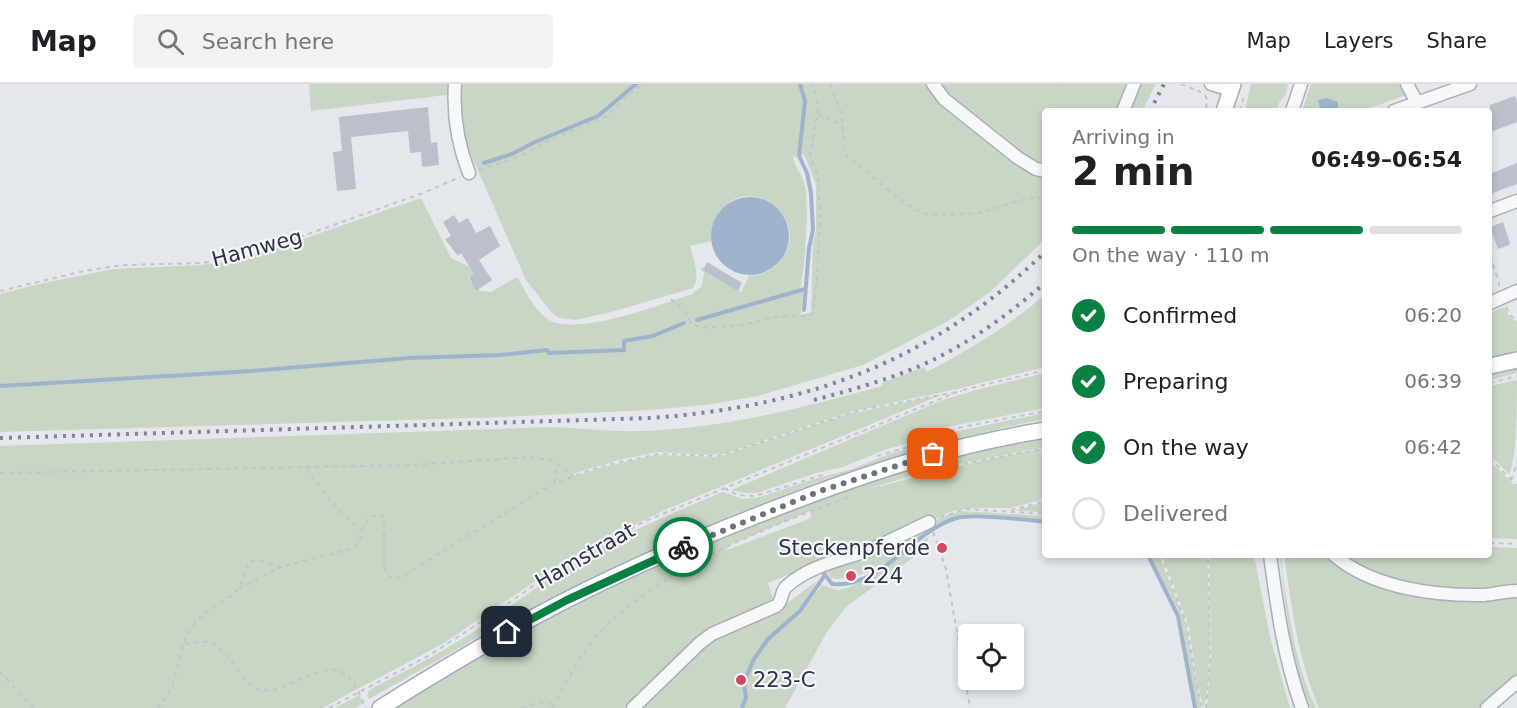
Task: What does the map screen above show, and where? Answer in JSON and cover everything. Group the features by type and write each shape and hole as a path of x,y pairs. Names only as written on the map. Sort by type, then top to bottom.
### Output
{"main road":[{"path":"1225,108 1232,87"},
{"path":"1492,366 1517,360"},
{"name":"Hamstraat","path":"380,708 450,664 538,615 709,535 890,466 955,448 1042,431"}],"street":[{"path":"455,84 455,107 463,157 470,173"},
{"path":"933,84 944,99 1017,158 1042,170"},
{"path":"1124,108 1134,84"},
{"path":"1293,108 1301,84"},
{"path":"1407,84 1410,107 1470,84"},
{"path":"1207,88 1232,87"},
{"path":"1492,210 1517,201"},
{"path":"1494,301 1517,291"},
{"path":"633,708 700,643 720,630 776,606 780,602 784,588 810,571 869,550 929,523"},
{"path":"1270,558 1280,625 1291,675 1302,708"},
{"path":"1337,558 1365,575 1397,586 1467,595 1517,591"},
{"path":"1486,708 1517,682"}],"path":[{"name":"Hamweg","path":"0,291 84,271 123,265 227,259 286,242 518,157 546,142 608,116 624,99 644,84"},
{"path":"671,299 685,312 692,324 702,328 743,325 773,317 809,316 813,312 818,277 820,220 818,175 810,156 818,114 816,96 811,84"},
{"path":"830,84 841,111 844,150 847,156 901,200 920,212 938,216 980,213 993,211 1029,198 1042,198"},
{"path":"1181,84 1207,88 1206,108"},
{"path":"818,114 843,125"},
{"path":"1492,262 1499,283"},
{"path":"1494,301 1517,320"},
{"path":"158,708 173,687 189,630 196,621 238,590 282,567 354,547 359,543 369,517 382,516 384,568 390,577 400,578 554,484 618,461 658,454 718,456 860,410 962,391 1042,371"},
{"path":"1492,382 1517,376"},
{"name":"Hamstraat","path":"329,708 428,656 538,582 643,522 962,391"},
{"path":"933,470 1042,448"},
{"path":"0,473 412,465 529,457 554,461 574,476"},
{"path":"1492,460 1517,486"},
{"path":"1511,480 1517,463"},
{"path":"554,484 557,465"},
{"path":"306,467 333,504 362,531"},
{"path":"522,708 540,702 554,707 569,677 597,636 620,613 657,587 733,544 855,494"},
{"path":"1008,511 1042,502"},
{"path":"970,708 946,569 939,544 929,523 949,513 966,509 1042,514"},
{"path":"1492,543 1517,544"},
{"path":"1162,558 1185,616 1195,676 1204,708"},
{"path":"1204,708 1210,655 1208,558"},
{"path":"238,590 250,561 261,561 282,567"},
{"path":"185,644 205,642 215,645 252,686 260,690 270,691 332,669 343,670 359,692 366,708"},
{"path":"0,672 34,708"}],"green space":[{"path":"309,84 451,84 450,91 446,95 311,111"},
{"path":"460,84 1129,84 1119,108 1042,108 1042,242 990,292 948,321 863,365 758,396 706,405 649,410 504,417 0,432 0,294 39,284 114,269 201,265 230,261 280,247 421,198 451,258 470,267 474,274 468,278 476,290 491,292 517,277 537,309 546,318 559,323 576,325 618,318 692,294 702,286 704,272 702,267 741,292 749,276 760,274 777,264 784,256 790,239 788,224 780,211 768,202 755,197 740,197 727,204 717,219 712,230 711,241 690,246 696,273 693,288 576,320 560,318 552,313 526,280 465,141 461,123","holes":["804,155 816,184 816,231 813,244 811,312 801,315 803,291 800,291 698,321 701,318 800,289 805,251 807,203 804,182 793,157"]},
{"path":"1139,84 1156,84 1144,108 1129,108"},
{"path":"1251,84 1288,84 1286,94 1278,108 1246,108"},
{"path":"1311,84 1402,84 1409,94 1370,108 1335,108 1318,102 1319,108 1303,108"},
{"path":"1042,297 1042,368 853,411 723,454 658,452 619,460 572,474 576,476 603,467 656,455 718,457 848,414 941,395 667,509 619,532 549,572 444,643 322,708 0,708 0,446 550,427 643,431 704,426 764,416 882,386 882,383 924,367 927,372 1004,327"},
{"path":"1504,307 1510,317 1517,322 1517,351 1492,357 1492,312"},
{"path":"1517,368 1517,373 1492,379 1492,374"},
{"path":"1042,374 1042,409 932,430 933,437 887,449 843,467 816,473 757,493 731,490 943,400"},
{"path":"1517,380 1515,443 1509,474 1492,457 1492,386"},
{"path":"1042,414 1042,420 980,433 850,471 724,519 600,575 497,627 369,699 367,695 369,690 465,637 586,556 671,514 723,492 743,499 760,497 852,469 892,453 946,439 953,432"},
{"path":"1042,439 1042,448 933,469 865,490 966,464 1042,449 1042,500 1010,508 952,511 886,541 823,561 768,583 772,603 734,622 629,708 393,708 495,646 638,574 709,542 817,499 890,474 995,447","holes":["810,511 811,518 727,550 727,546"]},
{"path":"1492,463 1517,488 1517,539 1492,538"},
{"path":"1042,503 1042,513 1016,510"},
{"path":"963,511 1042,516 1042,520 966,515 932,525 931,522"},
{"path":"925,530 897,556 868,571 841,579 831,578 826,569"},
{"path":"928,537 928,543 922,551 846,607 827,632 785,708 639,708 710,641 785,605 817,581 798,611 801,613 822,585 837,590 848,588 883,569"},
{"path":"1492,547 1517,548 1517,587 1484,592 1399,585 1344,558 1492,558"},
{"path":"1152,558 1160,558 1185,621 1201,708 1196,708 1180,614"},
{"path":"1163,558 1207,558 1210,652 1204,708 1197,683 1189,626"},
{"path":"1209,558 1255,558 1270,637 1290,708 1207,708 1211,657"},
{"path":"1280,558 1297,654 1316,708 1310,708 1303,689 1293,652"},
{"path":"1284,558 1335,558 1384,586 1517,593 1517,676 1508,680 1479,708 1319,708 1306,671 1293,614"},
{"path":"359,695 363,703 356,708 335,708"}],"water":[{"path":"1327,98 1338,102 1338,108 1320,108 1318,100"},
{"path":"742,197 758,197 772,203 783,214 789,228 789,244 783,258 772,269 758,275 742,275 728,269 717,258 711,244 711,228 717,214 728,203"}],"building":[{"path":"1515,96 1517,122 1492,131 1490,105"},
{"path":"428,107 431,143 437,142 439,165 422,167 421,152 410,153 408,131 351,137 356,189 337,191 333,152 342,151 339,117"},
{"path":"1517,163 1517,184 1492,193 1492,173"},
{"path":"454,215 459,223 468,218 476,233 490,226 500,246 479,260 492,280 476,291 469,278 474,274 461,253 458,256 445,239 451,236 443,222"},
{"path":"1503,222 1509,245 1498,249 1492,226"},
{"path":"707,262 742,283 738,291 703,270"}],"waterway":[{"path":"484,163 512,154 598,116 636,84"},
{"path":"800,84 805,101 799,156 807,173 811,193 813,230 809,248 804,310"},
{"path":"697,320 805,289"},
{"path":"0,386 252,371 409,358 501,355 547,350 549,353 624,350 624,341 653,336 684,323"},
{"path":"823,572 832,584 850,583 866,577 941,524 957,518 987,517 1042,522"},
{"path":"1149,558 1178,616 1195,708"},
{"path":"742,708 746,698 744,682 754,659 768,639 800,611 825,575"}],"railway":[{"path":"1152,108 1164,84"},
{"path":"0,438 650,418 762,403 814,390 864,372 912,350 958,322 1003,290 1042,255"},
{"path":"814,400 878,381 933,360 984,330 1042,285"}],"way so far":[{"path":"683,547 820,491 890,466 933,454"}],"place":[{"name":"Steckenpferde","path":"942,548"},
{"name":"224","path":"851,576"},
{"name":"223-C","path":"741,680"}],"route":[{"path":"507,632 567,600 648,561 683,547"}]}
